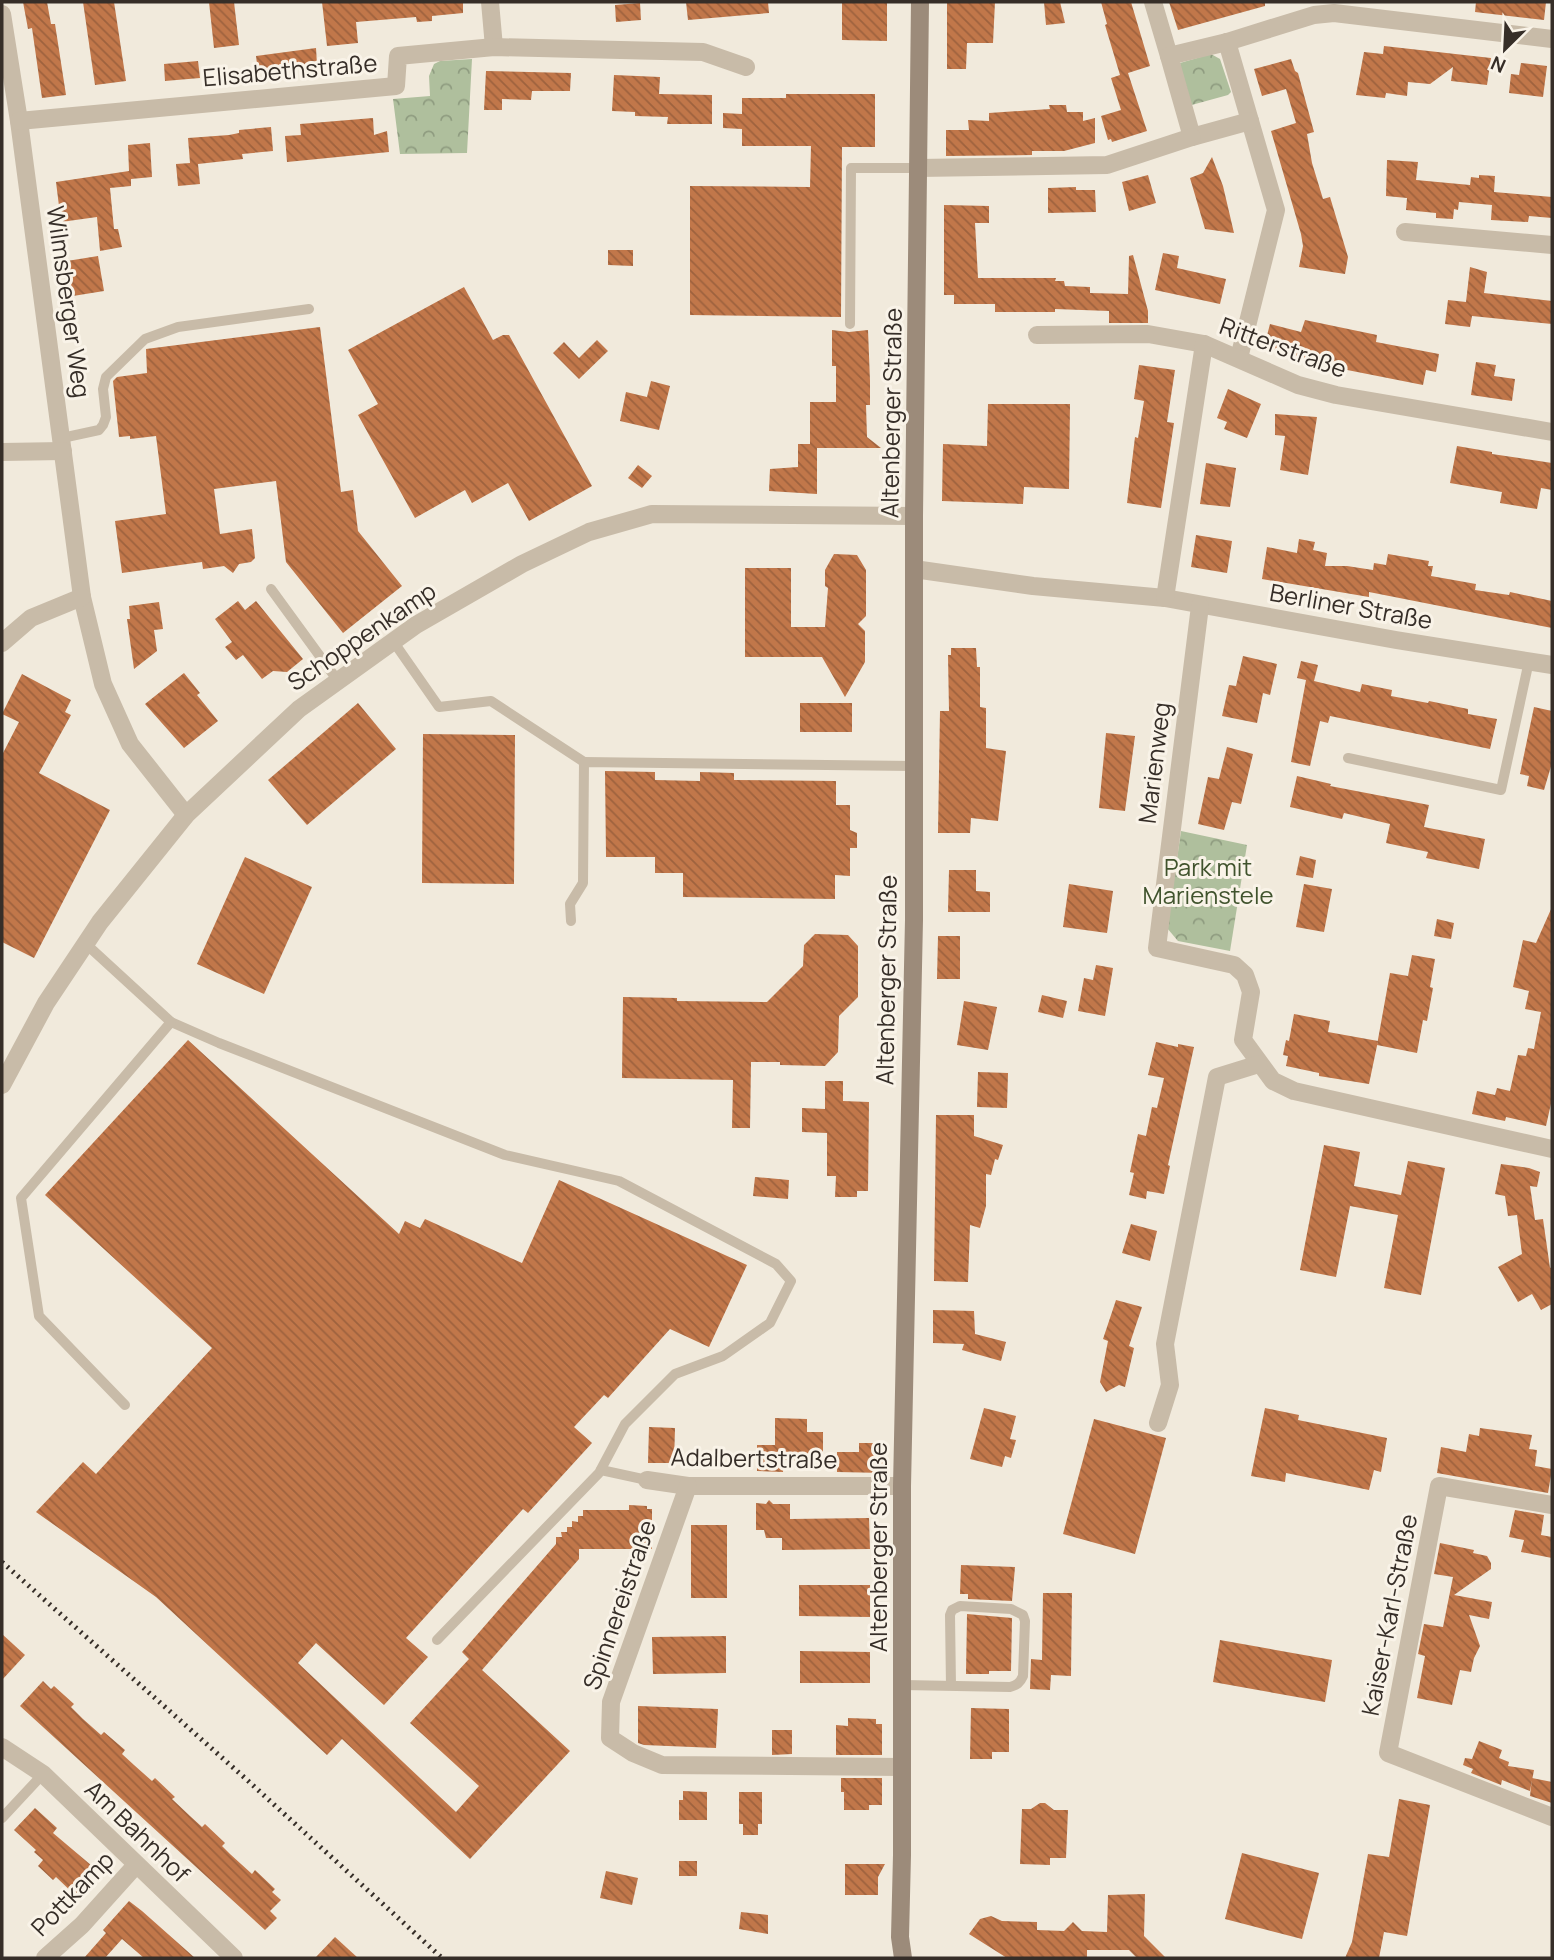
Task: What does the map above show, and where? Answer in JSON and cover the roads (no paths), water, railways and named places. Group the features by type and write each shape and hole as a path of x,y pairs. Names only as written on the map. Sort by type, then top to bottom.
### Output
{"main road":[{"name":"Altenberger Straße","path":"902,1958 902,1486 914,920 914,569 920,2"}],"street":[{"path":"490,2 494,47"},
{"path":"1153,2 1192,137"},
{"path":"1169,56 1227,42 1314,15 1334,13 1552,39"},
{"name":"Wilmsberger Weg","path":"2,14 19,121 82,597 103,684 130,744 186,815"},
{"path":"1227,42 1276,210 1239,358"},
{"name":"Elisabethstraße","path":"19,121 396,86 398,55 494,47 704,52 746,67"},
{"path":"918,168 1107,165 1250,121"},
{"path":"1405,232 1552,245"},
{"name":"Ritterstraße","path":"1037,335 1148,334 1203,344 1298,385 1336,396 1552,432"},
{"path":"1165,598 1203,344"},
{"path":"2,452 62,444"},
{"name":"Schoppenkamp","path":"2,1085 46,1003 86,944 186,815 299,709 416,625 522,564 589,532 652,514 915,516"},
{"name":"Berliner Straße","path":"914,569 1033,586 1165,598 1552,665"},
{"path":"2,643 32,618 82,597"},
{"name":"Marienweg","path":"1200,606 1157,948 1234,965 1245,975 1251,992 1243,1040 1273,1082 1294,1091 1552,1149"},
{"path":"1158,1423 1170,1385 1165,1344 1217,1077 1259,1064"},
{"name":"Adalbertstraße","path":"647,1480 688,1486 902,1486"},
{"name":"Spinnereistraße","path":"688,1486 611,1702 610,1738 633,1753 662,1765 902,1768"},
{"name":"Kaiser-Karl-Straße","path":"1552,1505 1439,1486 1388,1753 1552,1818"},
{"name":"Am Bahnhof","path":"2,1747 43,1774 234,1958"},
{"name":"Pottkamp","path":"45,1958 82,1926 136,1865"}],"lane":[{"path":"850,324 851,168 918,168"},
{"path":"62,444 99,430 103,425 106,417 103,384 106,377 145,339 178,327 309,309"},
{"path":"271,589 338,681"},
{"path":"393,641 439,707 491,701 584,762 913,766"},
{"path":"1348,758 1501,790 1529,661"},
{"path":"571,921 570,904 583,883 584,762"},
{"path":"86,944 171,1022 505,1155 619,1181 776,1264 791,1281 770,1323 723,1356 676,1374 625,1424 601,1470 437,1640"},
{"path":"125,1405 39,1316 21,1198 171,1022"},
{"path":"601,1470 647,1480"},
{"path":"903,1685 951,1686 1010,1687 1021,1682 1025,1620 1023,1615 1011,1609 960,1606 952,1610 951,1686"},
{"path":"2,1818 43,1774"}],"railway":[{"path":"2,1562 442,1958"}],"park label":[{"name":"Park mit Marienstele","path":"1208,882"}]}
